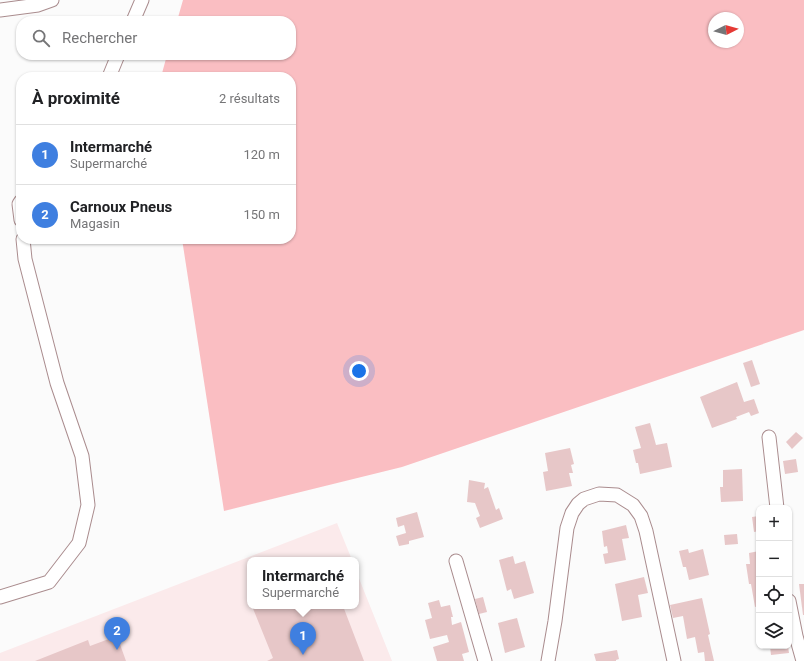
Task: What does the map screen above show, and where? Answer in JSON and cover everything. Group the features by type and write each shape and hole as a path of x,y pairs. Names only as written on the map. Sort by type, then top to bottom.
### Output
{"street":[{"path":"0,10 38,5 52,0"},
{"path":"135,16 142,0"},
{"path":"111,72 116,60"},
{"path":"0,598 49,582 79,543 88,505 82,456 57,383 25,259 24,244"},
{"path":"769,437 778,505"},
{"path":"548,661 555,621 567,528 572,513 578,504 584,499 599,494 617,495 633,505 641,516 646,531 674,661"},
{"path":"456,561 484,661"},
{"path":"791,613 803,661"}],"shaded area":[{"path":"183,0 804,0 804,330 402,467 224,511 183,244 296,244 296,72 162,72 166,60 296,60 296,16 178,16"},
{"path":"337,523 351,557 249,557"},
{"path":"247,558 247,609 359,609 359,578 392,661 0,661 0,653"}],"building":[{"path":"752,360 760,384 751,387 743,363"},
{"path":"737,382 744,402 754,399 759,413 751,416 749,412 736,417 737,419 712,428 700,397"},
{"path":"650,423 656,445 667,443 672,467 640,474 633,450 641,448 635,427"},
{"path":"796,432 803,438 792,449 786,442"},
{"path":"570,448 574,464 571,465 573,473 569,473 572,486 546,491 543,472 548,471 545,453"},
{"path":"796,459 798,472 785,474 783,461"},
{"path":"742,469 743,501 721,502 720,487 723,487 723,470"},
{"path":"469,480 485,483 484,489 488,487 496,510 499,508 503,519 480,528 476,518 480,516 475,503 467,502"},
{"path":"417,512 424,537 409,541 409,544 399,546 396,536 406,533 404,525 398,527 396,518"},
{"path":"756,516 756,532 754,532 752,517"},
{"path":"626,525 629,538 622,539 626,560 605,564 603,554 608,553 607,546 604,547 602,531"},
{"path":"737,534 738,544 725,545 724,535"},
{"path":"688,549 689,553 703,549 709,575 689,580 686,567 683,567 679,551"},
{"path":"756,552 755,607 746,564 750,564 749,553"},
{"path":"513,556 515,564 525,561 534,593 514,599 511,589 507,591 499,560"},
{"path":"644,577 648,593 638,595 642,617 622,621 615,584"},
{"path":"799,584 804,584 804,615 803,615"},
{"path":"483,597 487,612 479,614 475,599"},
{"path":"702,598 714,661 705,661 704,652 698,653 695,637 687,639 683,616 673,618 670,605"},
{"path":"439,600 441,607 450,605 453,617 451,617 452,625 461,622 469,652 462,654 464,661 437,661 433,647 449,642 447,635 430,639 425,620 432,618 428,603"},
{"path":"253,609 344,609 364,661 267,661 273,658"},
{"path":"517,618 525,647 505,653 498,623"},
{"path":"117,636 126,661 35,661 88,640 90,646"},
{"path":"770,649 788,649 789,653 771,655"},
{"path":"617,650 619,659 616,661 596,661 594,654"}],"place":[{"name":"Carnoux Pneus","path":"117,650"},
{"name":"Intermarché","path":"303,655"}]}
